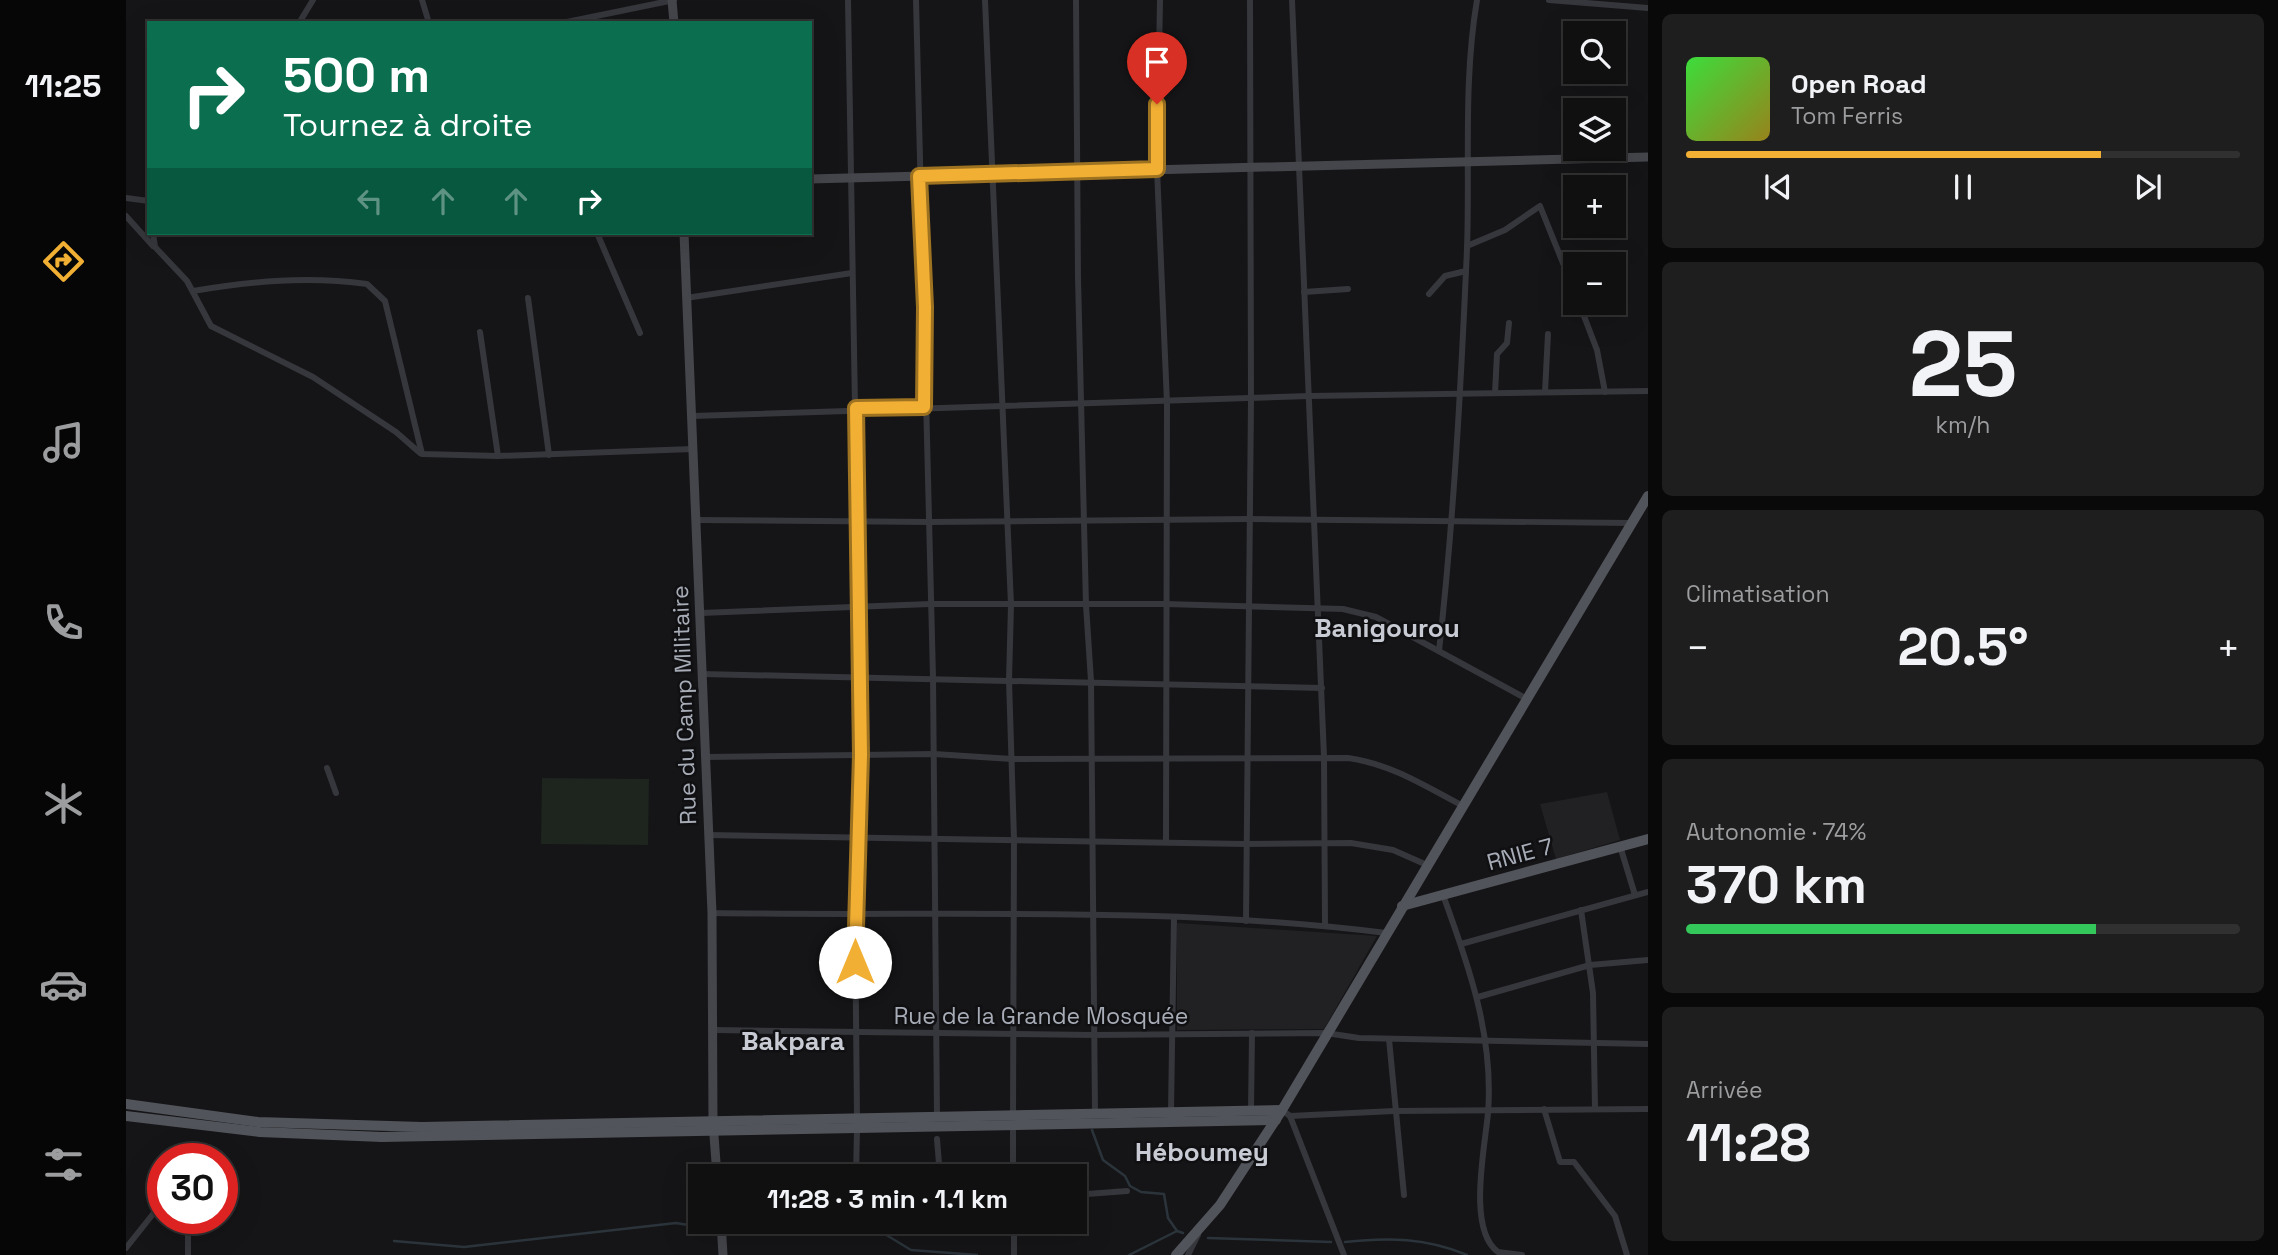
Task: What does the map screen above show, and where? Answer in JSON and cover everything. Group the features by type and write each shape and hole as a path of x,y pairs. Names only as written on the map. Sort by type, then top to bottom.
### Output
{"main road":[{"path":"1176,1255 1203,1227 1282,1115 1326,1033 1648,496"},
{"name":"RNIE 7","path":"1402,906 1648,839"},
{"path":"126,1104 245,1120 322,1126 714,1126 857,1130 1013,1127 1282,1115"},
{"path":"126,1116 196,1126 331,1137 714,1126 857,1116 1251,1110 1282,1115"}],"street":[{"path":"300,21 313,0"},
{"path":"422,0 428,21"},
{"path":"572,21 674,0 674,21"},
{"path":"848,0 856,408 856,605 861,755 855,915 857,1116"},
{"path":"916,0 919,176 925,307 924,407 930,522 933,677 937,1116"},
{"path":"985,0 1011,605 1009,680 1014,839 1013,1115"},
{"path":"1076,0 1086,605 1091,681 1095,1114"},
{"path":"1160,0 1157,169 1167,403 1166,841"},
{"path":"1246,921 1251,400 1250,0"},
{"path":"1292,0 1297,166 1322,688 1325,925"},
{"path":"1439,651 1454,521 1467,246 1466,161 1477,0"},
{"path":"1549,0 1648,8"},
{"path":"812,179 1648,157"},
{"path":"126,198 147,201"},
{"path":"1467,246 1505,230 1540,206 1563,263"},
{"path":"126,216 193,291 211,326 313,377 396,432 422,454 498,456 693,449"},
{"path":"153,235 155,247"},
{"path":"598,235 640,332"},
{"name":"Rue du Camp Militaire","path":"684,235 712,913 714,1126 717,1164"},
{"path":"1429,294 1445,276 1466,271"},
{"path":"686,298 852,273"},
{"path":"193,291 257,281 297,279 367,284 376,289 385,301 422,454"},
{"path":"1304,292 1348,289"},
{"path":"528,298 549,455"},
{"path":"1584,315 1597,350 1605,392"},
{"path":"1495,393 1497,354 1507,343 1509,323"},
{"path":"481,332 498,456"},
{"path":"1545,392 1548,334"},
{"path":"692,416 856,408 1167,403 1309,396 1648,391"},
{"path":"696,520 930,522 1248,519 1632,523"},
{"path":"701,613 930,604 1165,604 1318,608 1365,613 1527,699"},
{"path":"702,674 933,677 1322,688"},
{"path":"705,757 934,754 1012,759 1324,757 1374,763 1404,774 1463,806"},
{"path":"327,768 336,793"},
{"path":"708,835 1245,844 1322,841 1376,845 1427,864"},
{"path":"1620,846 1635,895"},
{"path":"1461,944 1648,892"},
{"path":"1443,895 1478,997 1486,1039 1488,1110 1480,1208 1486,1238 1497,1252 1522,1255"},
{"path":"1581,910 1590,965 1595,1043 1595,1108"},
{"path":"712,913 1014,914 1174,918 1325,925 1387,933"},
{"path":"1171,1111 1174,918"},
{"path":"1478,997 1590,965 1648,960"},
{"name":"Rue de la Grande Mosquée","path":"714,1030 1093,1035 1326,1033 1389,1039 1648,1044"},
{"path":"1251,1110 1252,1033"},
{"path":"1389,1039 1404,1195"},
{"path":"1544,1109 1560,1162 1574,1162 1615,1216 1627,1255"},
{"path":"1344,1255 1282,1115 1394,1111 1648,1109"},
{"path":"1013,1127 1013,1164"},
{"path":"856,1164 857,1130"},
{"path":"937,1139 939,1164"},
{"path":"1087,1194 1127,1191"},
{"path":"126,1248 147,1222"},
{"path":"1188,1255 1203,1227"},
{"path":"188,1234 188,1255"},
{"path":"722,1234 723,1255"},
{"path":"1014,1234 1014,1255"}],"shaded area":[{"path":"542,778 649,779 648,845 541,844"},
{"path":"1607,792 1620,840 1556,859 1540,804"},
{"path":"1177,923 1377,936 1324,1029 1177,1030"}],"waterway":[{"path":"1092,1130 1103,1160 1125,1176 1130,1186 1141,1192 1164,1194 1168,1218 1177,1231"},
{"path":"394,1241 464,1247 676,1223 688,1225"},
{"path":"1129,1255 1177,1231 1183,1233"},
{"path":"885,1234 911,1250 977,1255"},
{"path":"1208,1238 1331,1242"},
{"path":"1345,1242 1407,1240 1437,1245 1467,1255"}],"district":[{"name":"Banigourou","path":"1387,628"},
{"name":"Bakpara","path":"793,1041"},
{"name":"Héboumey","path":"1202,1152"}],"route":[{"path":"855,962 861,755 856,605 856,408 924,407 925,307 919,176 1157,169 1157,104"}]}
